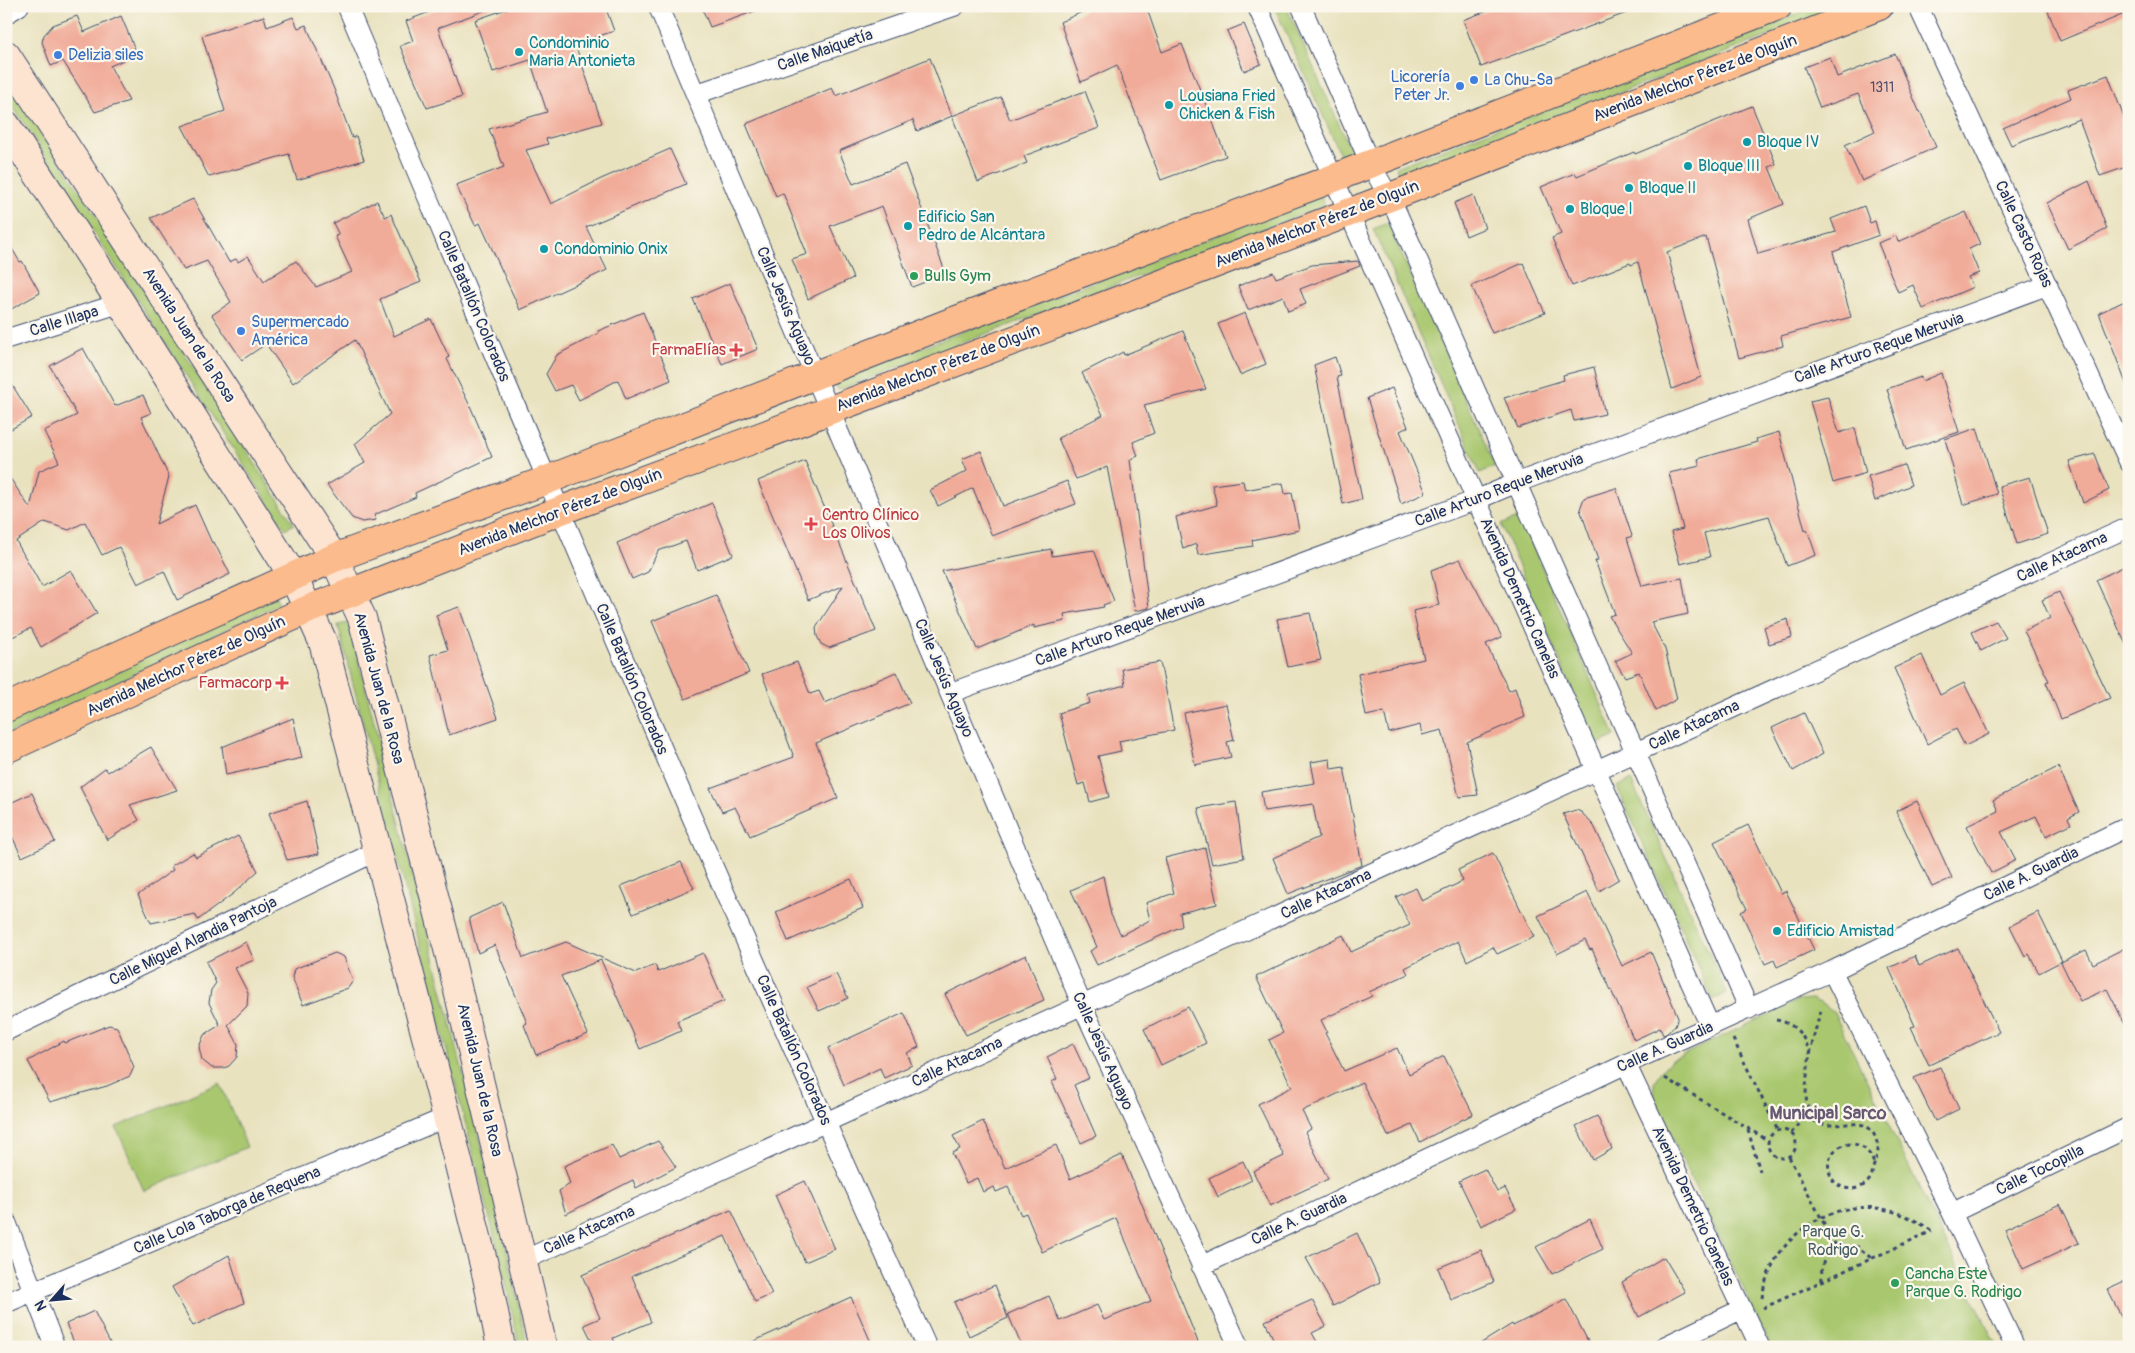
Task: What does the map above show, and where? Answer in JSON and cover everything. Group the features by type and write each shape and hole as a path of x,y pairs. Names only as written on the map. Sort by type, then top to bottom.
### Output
{"highway":[{"path":"6,708 334,558 547,480 815,374 1334,178 1778,6"},
{"name":"Avenida Melchor Pérez de Olguín","path":"6,750 309,609 351,592 559,511 749,441 1390,197 1879,6"}],"main road":[{"name":"Avenida Juan de la Rosa","path":"7,59 334,558 362,618 449,954 543,1347"},
{"path":"6,125 121,303 292,576 323,642 448,1117 488,1277 501,1347"}],"street":[{"path":"6,14 19,6"},
{"name":"Calle Batallón Colorados","path":"347,6 559,511 825,1122 927,1347"},
{"name":"Calle Jesús Aguayo","path":"658,6 1082,1005 1239,1347"},
{"name":"Calle Maiquetía","path":"696,94 955,6"},
{"name":"Avenida Demetrio Canelas","path":"1257,6 1710,1026"},
{"path":"1301,6 1370,163 1390,197 1749,1009"},
{"name":"Calle Casto Rojas","path":"1918,6 2129,462"},
{"name":"Calle Arturo Reque Meruvia","path":"950,693 1476,500 1516,483 2048,285"},
{"name":"Calle Illapa","path":"6,339 121,303"},
{"name":"Calle Atacama","path":"522,1260 2129,526"},
{"name":"Calle A. Guardia","path":"1201,1266 1626,1064 1832,971 2129,826"},
{"name":"Calle Miguel Alandia Pantoja","path":"6,1031 379,850"},
{"path":"1832,971 1952,1213 2015,1347"},
{"name":"Avenida Demetrio Canelas","path":"1626,1064 1760,1347"},
{"name":"Calle Lola Taborga de Requena","path":"6,1303 448,1117"},
{"name":"Calle Tocopilla","path":"1952,1213 2129,1127"},
{"path":"6,1221 55,1347"},
{"path":"1663,1347 1742,1309"}],"path":[{"path":"1821,1011 1814,1031 1810,1057 1806,1103 1809,1114 1821,1124 1836,1126 1851,1123 1862,1124 1871,1131 1877,1141 1879,1153 1870,1179 1865,1184 1852,1189 1839,1186 1833,1181 1828,1167 1833,1153 1839,1147 1853,1144 1867,1150 1874,1164"},
{"path":"1773,1020 1783,1021 1797,1029 1807,1042 1810,1057"},
{"path":"1733,1039 1778,1131"},
{"path":"1665,1078 1768,1141"},
{"path":"1791,1133 1809,1114"},
{"path":"1748,1129 1760,1171"},
{"path":"1787,1131 1791,1133 1797,1146 1789,1157 1781,1158 1773,1154 1768,1146 1768,1141 1773,1133 1787,1131"},
{"path":"1789,1157 1837,1248"},
{"path":"1866,1207 1890,1210 1912,1218 1932,1231 1871,1258 1760,1309 1763,1286 1772,1264 1784,1245 1801,1229 1820,1217 1842,1210 1866,1207"},
{"path":"1822,1280 1820,1266 1825,1257 1837,1248 1858,1247 1871,1258"}],"green space":[{"path":"1274,6 1286,6 1351,151 1341,156"},
{"path":"1817,6 1847,6 1400,177 1396,167"},
{"path":"8,79 294,524 285,529 6,96 6,80"},
{"path":"1321,196 1324,206 838,390 835,380"},
{"path":"1388,223 1495,466 1480,473 1373,229"},
{"path":"1520,517 1615,736 1596,745 1501,525"},
{"path":"275,595 279,604 6,735 6,724"},
{"path":"349,623 499,1214 528,1347 519,1347 504,1274 338,625"},
{"path":"1631,780 1727,993 1713,1000 1617,787"},
{"name":"Parque G. Rodrigo","path":"1812,999 1834,1013 1997,1347 1771,1347 1657,1107 1654,1087 1660,1073 1670,1061 1799,1000"},
{"path":"220,1083 247,1147 144,1191 116,1127"}],"building":[{"path":"445,6 490,6 491,8 438,28 462,97 427,108 400,46 413,41 406,21"},
{"path":"515,6 605,6 614,31 575,44 602,123 546,139 548,144 526,150 551,204 601,179 670,149 686,184 586,227 607,270 520,310 480,223 475,225 456,185 504,167 489,129 547,112 530,60 493,72 475,20"},
{"path":"701,6 761,6 761,9 710,27"},
{"name":"Lousiana Fried Chicken & Fish","path":"1095,6 1146,6 1162,52 1182,44 1226,156 1161,180 1117,65 1081,82 1060,22"},
{"path":"1500,6 1637,6 1637,9 1481,67 1463,20"},
{"path":"2046,6 2129,6 2129,12 2060,41"},
{"path":"77,16 84,32 121,16 137,54 110,66 129,101 95,112 63,61 51,66 42,42 44,35 53,25"},
{"path":"264,16 267,27 293,17 298,28 306,25 334,89 352,138 356,136 364,160 297,180 289,154 209,177 182,126 225,111 202,36"},
{"path":"1244,24 1261,64 1244,71 1227,31"},
{"path":"1895,54 1936,147 1862,181 1845,145 1875,131 1858,94 1820,108 1804,67 1830,57 1837,77"},
{"path":"930,58 952,116 917,131 913,120 839,151 853,184 905,164 946,274 912,287 882,206 830,226 853,278 808,299 792,259 807,254 783,193 776,196 746,124 832,88 836,96"},
{"path":"2108,75 2129,131 2129,166 2100,176 2079,119 2011,145 2003,128 2071,98 2068,90"},
{"path":"1085,91 1099,128 1024,156 1027,163 978,182 952,116 1001,97 1010,120"},
{"path":"1752,106 1776,164 1769,167 1784,204 1748,219 1758,254 1836,232 1831,219 1864,206 1870,223 1875,221 1879,235 1833,252 1851,317 1781,336 1783,346 1739,358 1706,237 1667,252 1701,377 1672,389 1638,262 1631,265 1630,263 1572,286 1552,238 1561,234 1541,187 1575,173 1577,176 1634,152 1635,154"},
{"path":"2089,181 2107,229 2068,249 2047,203"},
{"path":"1473,195 1485,228 1466,236 1454,203"},
{"path":"193,199 229,262 236,259 238,262 248,256 264,281 296,261 316,287 352,272 335,236 339,235 333,223 377,201 385,217 391,214 421,282 380,299 394,336 431,319 449,357 447,359 492,457 415,493 416,497 374,515 376,520 362,522 352,518 327,485 365,463 355,444 390,414 355,340 293,383 266,344 242,360 212,315 231,302 207,261 184,270 151,218"},
{"path":"1966,212 1980,244 1969,249 1979,273 1968,277 1973,287 1923,309 1913,285 1898,292 1878,243 1896,236 1898,242"},
{"path":"6,239 20,262 22,261 40,293 6,312"},
{"path":"1358,261 1360,266 1300,289 1306,304 1288,311 1283,296 1248,310 1238,286 1273,272 1276,278 1312,265"},
{"path":"1523,263 1545,313 1492,333 1472,286"},
{"path":"730,283 758,349 722,364 693,299"},
{"path":"2129,299 2129,386 2127,386 2099,313"},
{"path":"643,312 671,380 626,399 618,380 579,400 571,385 555,391 546,374 557,355 599,333 598,331"},
{"path":"1245,313 1266,364 1240,375 1218,324"},
{"path":"1183,331 1206,389 1144,405 1154,433 1133,442 1138,456 1130,460 1149,608 1135,611 1107,467 1076,479 1058,438 1103,415 1082,373 1123,352 1124,355"},
{"path":"83,348 115,406 143,395 151,413 141,417 169,477 156,524 195,505 212,543 214,542 230,574 177,600 164,571 138,584 119,547 102,555 85,522 69,530 45,522 16,541 42,587 71,570 97,613 41,647 31,628 6,640 6,472 30,508 39,471 59,462 44,431 77,415 50,366"},
{"path":"1335,357 1341,376 1337,377 1362,499 1343,504 1314,365"},
{"path":"1594,367 1605,414 1574,421 1571,410 1518,428 1504,398 1564,380 1563,375"},
{"path":"1941,373 1959,432 1906,450 1887,389 1921,377 1922,381"},
{"path":"6,375 32,417 6,432"},
{"path":"1392,388 1408,427 1400,431 1426,493 1401,504 1367,398"},
{"path":"1828,397 1839,433 1855,428 1866,473 1833,483 1810,401"},
{"path":"1977,428 1997,494 1963,505 1945,439"},
{"path":"1779,432 1805,530 1807,529 1816,555 1787,566 1769,516 1704,533 1710,557 1680,564 1671,532 1683,529 1669,473 1700,466 1698,459 1757,442 1756,439"},
{"path":"981,451 1003,506 1067,481 1076,504 992,536 973,488 938,506 930,490 967,471 962,459"},
{"path":"2095,454 2109,490 2083,503 2069,461"},
{"path":"805,461 876,631 829,648 821,644 816,628 843,586 808,600 758,481"},
{"path":"1904,465 1911,485 1875,501 1868,476"},
{"path":"2030,477 2048,534 2017,544 1999,486"},
{"path":"1243,481 1245,490 1283,483 1285,494 1292,493 1299,530 1252,540 1253,546 1198,555 1196,544 1183,549 1176,517 1217,505 1212,485"},
{"path":"1616,488 1632,536 1627,538 1642,586 1682,578 1688,614 1651,622 1665,649 1677,699 1656,711 1639,672 1625,677 1615,661 1632,653 1609,616 1615,614 1595,561 1598,560 1580,509 1584,498"},
{"path":"712,503 733,555 697,570 686,541 658,551 648,572 632,579 617,543"},
{"path":"1051,549 1052,556 1094,550 1114,601 1103,605 1104,607 1064,614 1065,621 1034,628 1034,625 977,649 942,571"},
{"path":"1460,559 1502,637 1486,644 1509,691 1515,688 1525,717 1467,742 1478,795 1459,797 1442,730 1422,735 1420,725 1389,733 1384,712 1366,716 1358,674 1424,659 1413,611 1439,605 1431,570"},
{"path":"2129,564 2129,651 2096,580"},
{"path":"2059,592 2110,698 2061,719 2046,682 2049,681 2024,631 2050,618 2042,600"},
{"path":"716,595 749,673 685,699 652,621"},
{"path":"459,607 498,718 449,735 430,655 448,650 436,615"},
{"path":"1310,613 1321,660 1288,667 1277,619"},
{"path":"1788,619 1792,637 1769,644 1764,627"},
{"path":"1996,621 2006,638 1981,651 1972,632"},
{"path":"1922,655 1940,695 1964,683 1989,734 1965,746 1956,729 1927,744 1894,668"},
{"path":"797,662 810,694 819,691 825,703 896,672 910,703 816,743 838,798 750,836 735,807 722,812 710,788 794,757 762,674"},
{"path":"1160,662 1174,730 1119,741 1121,751 1098,756 1109,797 1090,802 1085,783 1078,785 1059,713 1090,703 1088,695 1125,685 1122,669"},
{"path":"1226,704 1234,740 1227,742 1231,757 1195,765 1184,713"},
{"path":"1804,713 1823,754 1793,771 1772,728"},
{"path":"293,718 302,758 226,775 222,747"},
{"path":"151,747 177,790 130,805 139,820 107,840 80,787 105,768 108,772"},
{"path":"1330,759 1331,769 1344,767 1362,865 1288,894 1273,858 1319,837 1313,804 1264,811 1261,792 1315,783 1311,762"},
{"path":"2058,767 2079,812 2068,818 2071,824 2046,836 2036,816 2001,832 2016,860 1991,873 1967,826 1998,811 1993,800"},
{"path":"32,793 55,842 22,857 6,824 6,805"},
{"path":"307,801 319,854 287,860 269,813"},
{"path":"1917,801 1952,878 1932,887 1896,811"},
{"path":"1236,802 1244,858 1212,864 1198,808"},
{"path":"1576,810 1581,812 1594,826 1619,879 1599,891 1563,814"},
{"path":"1748,825 1781,893 1786,891 1814,950 1777,967 1774,960 1765,964 1741,912 1747,909 1714,842"},
{"path":"238,836 258,871 234,893 198,920 195,914 151,923 138,895 173,870 171,866 193,853 196,857"},
{"path":"1205,848 1217,904 1180,913 1182,926 1097,965 1090,951 1097,947 1071,890 1103,876 1111,915 1121,935 1150,920 1146,903 1174,893 1165,858"},
{"path":"1493,853 1534,937 1497,954 1493,947 1467,961 1458,941 1405,968 1408,974 1369,992 1372,996 1321,1020 1327,1032 1325,1033 1344,1071 1397,1048 1409,1074 1444,1056 1473,1114 1420,1142 1412,1125 1388,1136 1362,1082 1302,1111 1311,1129 1305,1132 1328,1179 1270,1206 1253,1171 1284,1156 1258,1104 1292,1087 1269,1040 1283,1033 1256,977 1343,935 1351,952 1410,925 1396,897 1416,888 1422,901 1463,881 1458,870"},
{"path":"681,862 694,888 633,914 621,886"},
{"path":"851,879 863,908 788,941 776,912"},
{"path":"1587,892 1622,966 1651,952 1678,1017 1675,1026 1666,1034 1663,1035 1660,1028 1634,1040 1592,949 1590,950 1585,940 1557,954 1538,916"},
{"path":"503,902 523,958 566,942 636,973 655,965 658,972 703,953 724,1001 677,1021 681,1031 640,1049 601,960 561,976 588,1034 536,1055 524,1025 527,1023 495,945 478,953 469,918"},
{"path":"2038,912 2062,961 2039,973 2029,954 2025,956 2010,926"},
{"path":"246,942 254,960 235,968 248,993 247,1006 228,1025 238,1044 237,1057 229,1066 212,1068 202,1060 199,1047 204,1035 220,1025 209,1003 211,990 216,983 206,962"},
{"path":"2129,946 2129,1032 2107,989 2080,1001 2061,962 2086,950 2093,964"},
{"path":"1958,948 1999,1032 1929,1065 1911,1027 1915,1026 1889,968 1915,956 1919,966"},
{"path":"335,953 344,957 353,981 348,988 303,1005 292,977 294,969"},
{"path":"1026,955 1044,1000 966,1035 945,994"},
{"path":"836,974 848,998 819,1011 807,987"},
{"path":"1188,1007 1206,1043 1161,1065 1144,1029"},
{"path":"904,1013 919,1047 907,1053 912,1065 884,1078 880,1068 844,1085 828,1048"},
{"path":"109,1025 117,1027 134,1067 130,1076 107,1086 50,1102 28,1061 64,1041 65,1043"},
{"path":"1073,1044 1089,1078 1074,1085 1096,1136 1081,1143 1052,1082 1057,1079 1047,1057"},
{"path":"1940,1067 1959,1109 1935,1121 1914,1078"},
{"path":"1597,1116 1612,1149 1593,1160 1576,1126"},
{"path":"983,1121 1005,1168 1056,1145 1070,1179 1122,1155 1200,1347 1022,1347 1008,1314 1049,1296 1060,1321 1097,1305 1104,1320 1151,1301 1116,1218 1042,1252 1026,1213 1021,1215 1008,1187 996,1192 994,1187 983,1192 977,1178 966,1183 952,1153 960,1149 953,1136"},
{"path":"658,1141 676,1167 636,1188 633,1180 566,1214 559,1191 570,1184 564,1166 612,1145 619,1159"},
{"path":"1243,1161 1252,1180 1218,1197 1209,1178"},
{"path":"1485,1169 1497,1192 1505,1188 1516,1209 1481,1226 1459,1181"},
{"path":"805,1181 835,1249 805,1262 775,1195"},
{"path":"2060,1204 2079,1243 2023,1269 2005,1229"},
{"path":"731,1210 772,1294 755,1302 725,1236 632,1276 651,1322 613,1338 617,1347 595,1347 584,1325 600,1318 582,1275"},
{"path":"1590,1219 1603,1249 1552,1274 1536,1247"},
{"path":"1357,1233 1380,1282 1333,1306 1306,1258"},
{"path":"1481,1250 1494,1282 1451,1300 1438,1268"},
{"path":"229,1255 244,1303 193,1326 172,1287"},
{"path":"1664,1257 1685,1292 1639,1317 1622,1282"},
{"path":"2129,1279 2129,1331 2107,1289"},
{"path":"995,1285 1008,1318 969,1336 954,1302"},
{"path":"851,1297 873,1347 741,1347"},
{"path":"1566,1299 1591,1347 1475,1347 1512,1324 1513,1326"},
{"path":"1312,1300 1326,1326 1312,1333 1320,1347 1277,1347 1265,1321"},
{"path":"94,1311 112,1347 76,1347 66,1324"}],"place":[{"name":"Condominio Maria Antonieta","path":"519,52"},
{"name":"Delizia siles","path":"58,55"},
{"name":"La Chu-Sa","path":"1474,80"},
{"name":"Licorería Peter Jr.","path":"1460,86"},
{"name":"Lousiana Fried Chicken & Fish","path":"1169,105"},
{"name":"Bloque IV","path":"1747,142"},
{"name":"Bloque III","path":"1688,166"},
{"name":"Bloque II","path":"1629,188"},
{"name":"Bloque I","path":"1570,209"},
{"name":"Edificio San Pedro de Alcántara","path":"908,226"},
{"name":"Condominio Onix","path":"544,249"},
{"name":"Bulls Gym","path":"914,276"},
{"name":"Supermercado América","path":"241,331"},
{"name":"FarmaElías","path":"736,350"},
{"name":"Centro Clínico Los Olivos","path":"811,524"},
{"name":"Farmacorp","path":"282,683"},
{"name":"Edificio Amistad","path":"1777,931"},
{"name":"Cancha Este Parque G. Rodrigo","path":"1895,1283"}],"district":[{"name":"Municipal Sarco","path":"1828,1113"}]}
